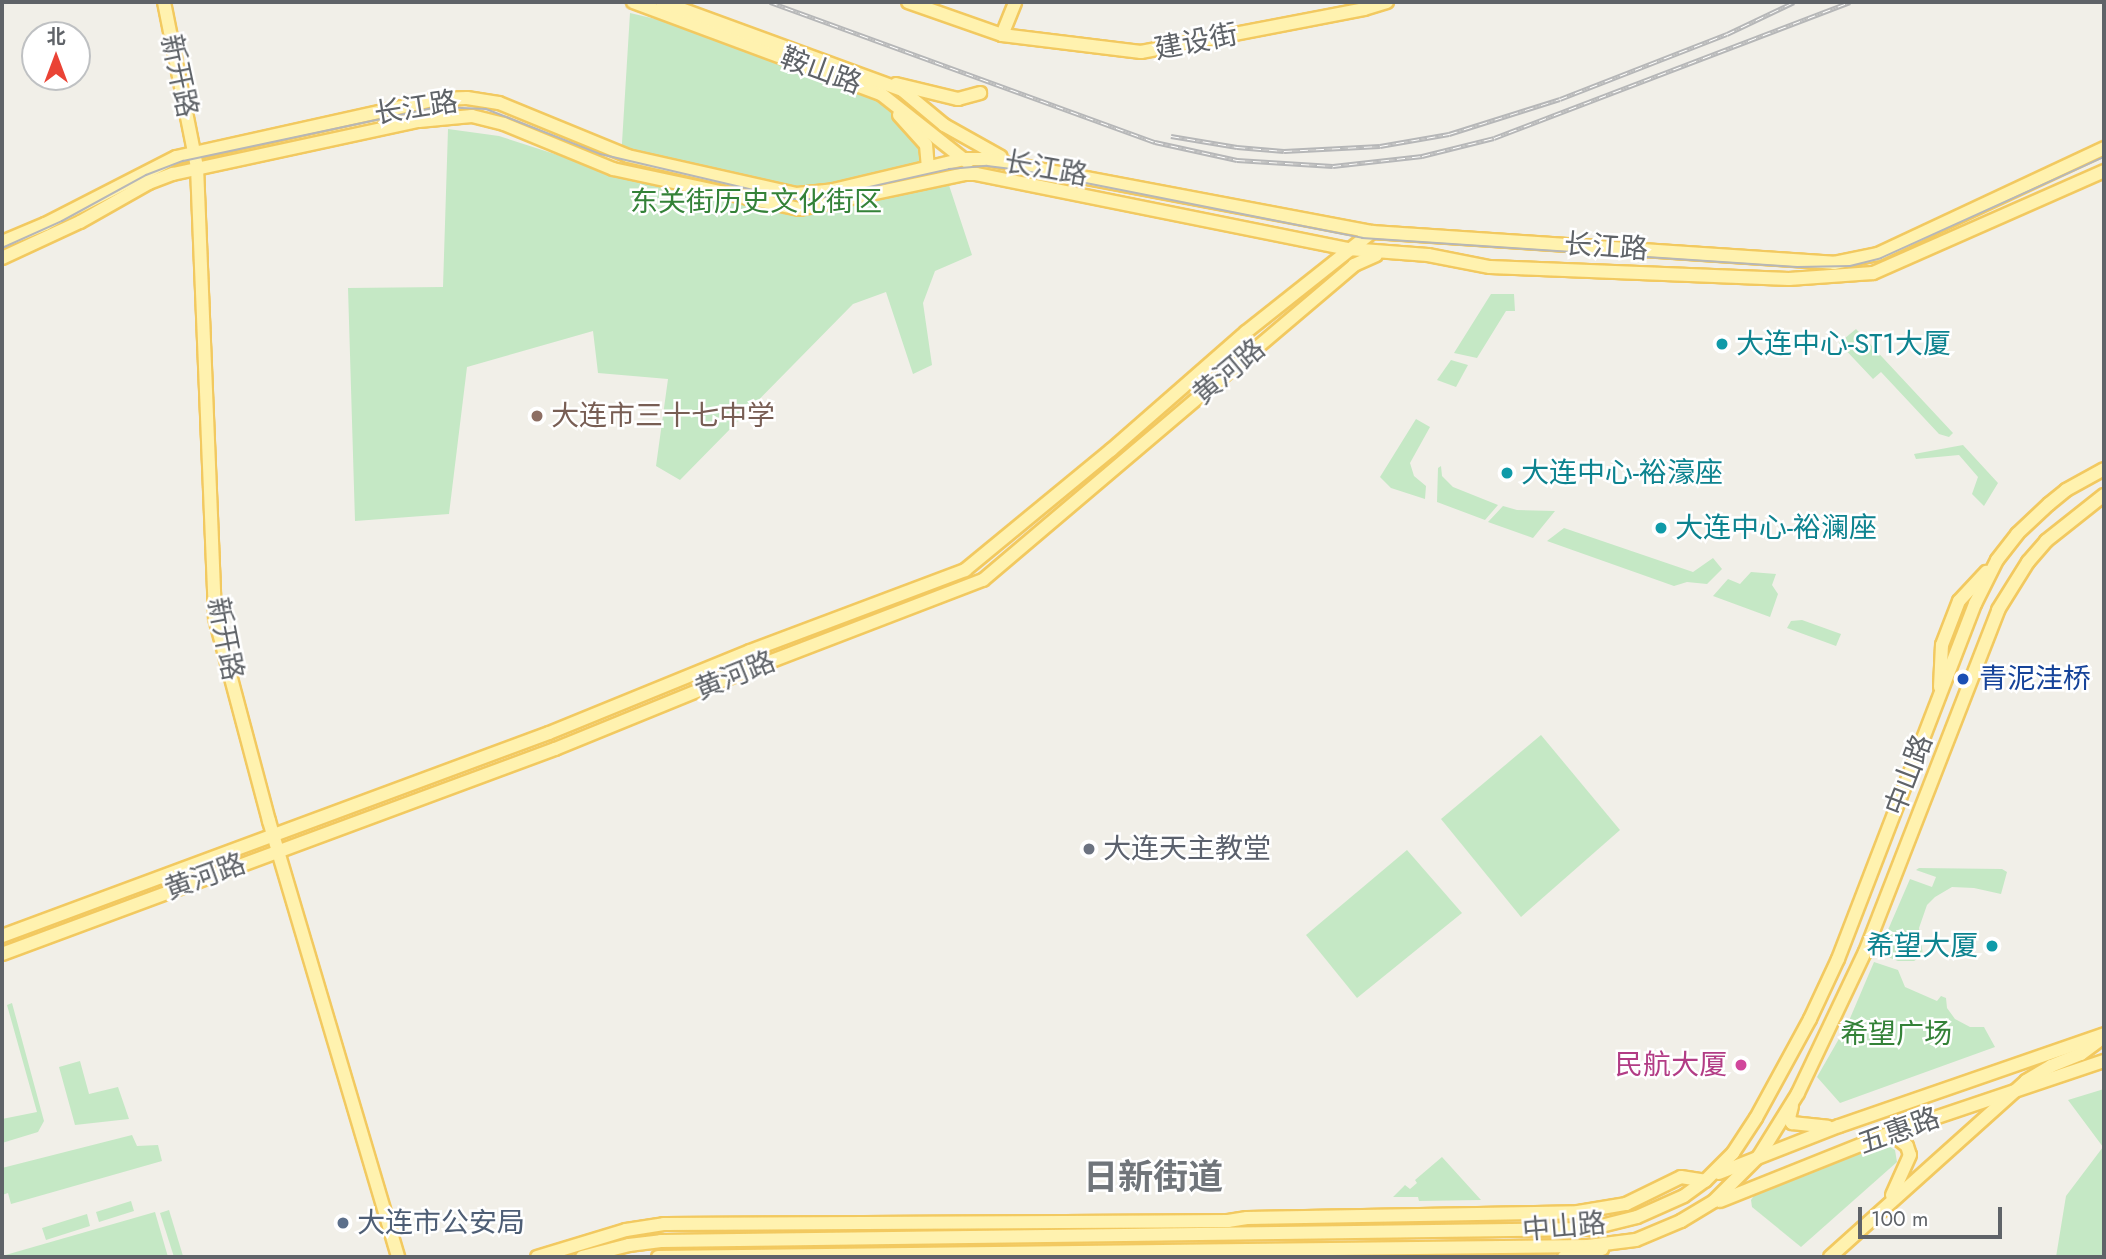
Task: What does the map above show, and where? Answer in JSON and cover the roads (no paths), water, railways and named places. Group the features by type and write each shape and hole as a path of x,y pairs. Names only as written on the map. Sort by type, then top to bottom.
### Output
{"main road":[{"name":"新开路","path":"164,2 197,167 215,618 273,834 398,1257"},
{"name":"鞍山路","path":"633,2 881,88 902,90 944,125 1008,161"},
{"name":"鞍山路","path":"662,2 881,88 964,159 989,176"},
{"name":"建设街","path":"908,2 1002,35 1141,52 1364,9 1387,2"},
{"path":"1002,35 1015,2"},
{"path":"881,88 916,87 958,99 980,93"},
{"path":"881,88 926,145 928,167"},
{"name":"长江路","path":"2,242 45,224 160,163 194,152 437,99 467,98 519,110 628,156 797,194 833,190 964,159 1008,161 1372,232 1848,262 1878,254 2104,148"},
{"name":"长江路","path":"2,258 80,222 149,183 197,167 419,121 472,116 505,124 613,169 800,209 964,174 989,176 1349,249 1428,255 1490,267 1789,279 1846,277 1885,268 2104,171"},
{"name":"黄河路","path":"2,936 549,733 971,566 1246,332 1372,232"},
{"name":"黄河路","path":"2,954 555,749 742,672 982,580 1354,265 1383,253"},
{"name":"中山路","path":"582,1257 609,1249 661,1241 1589,1229 1653,1211 1684,1196 1705,1181 1733,1153 1756,1118 1810,1019 1838,959 1940,695 1942,645 1959,601 2017,534 2049,504 2066,490 2104,469"},
{"name":"中山路","path":"658,1257 1043,1256 1615,1244 1636,1240 1698,1212 1714,1202 1759,1156 1798,1093 1865,952 1998,610 2028,562 2046,541 2104,495"},
{"path":"1830,1257 2036,1073 2081,1054 2104,1035"},
{"name":"五惠路","path":"1705,1181 1759,1156 1839,1126 2104,1035"},
{"name":"五惠路","path":"1698,1212 1730,1195 1890,1133 2104,1061"},
{"path":"1798,1093 1790,1112 1792,1123 1798,1126 1839,1126"},
{"path":"1889,1202 1910,1155 1907,1146 1890,1133"},
{"path":"537,1257 626,1230 664,1224 878,1221 1029,1223 1578,1212 1626,1204 1681,1177 1705,1181"},
{"path":"997,1256 1020,1237 1029,1223"},
{"path":"1020,1237 1020,1256"},
{"path":"1564,1257 1583,1256 1615,1244"}],"tram line":[{"path":"2,248 62,221 146,175 183,161 438,107 486,109 600,154 792,199 816,199 949,169 987,166 1020,170 1362,238 1797,267 1850,266 1881,258 2104,157"}],"railway":[{"path":"770,2 1155,142 1237,160 1333,166 1422,156 1494,138 1850,2"},
{"path":"1171,136 1237,147 1284,151 1380,146 1449,134 1560,99 1727,34 1794,2"}],"place":[{"name":"大连中心-ST1大厦","path":"1722,344"},
{"name":"大连市三十七中学","path":"537,416"},
{"name":"大连中心-裕濠座","path":"1507,473"},
{"name":"大连中心-裕澜座","path":"1661,528"},
{"name":"青泥洼桥","path":"1963,679"},
{"name":"大连天主教堂","path":"1089,849"},
{"name":"希望大厦","path":"1992,946"},
{"name":"民航大厦","path":"1741,1065"},
{"name":"大连市公安局","path":"343,1223"}],"district":[{"name":"日新街道","path":"1153,1177"}],"park label":[{"name":"东关街历史文化街区","path":"756,202"},
{"name":"希望广场","path":"1896,1034"}]}
